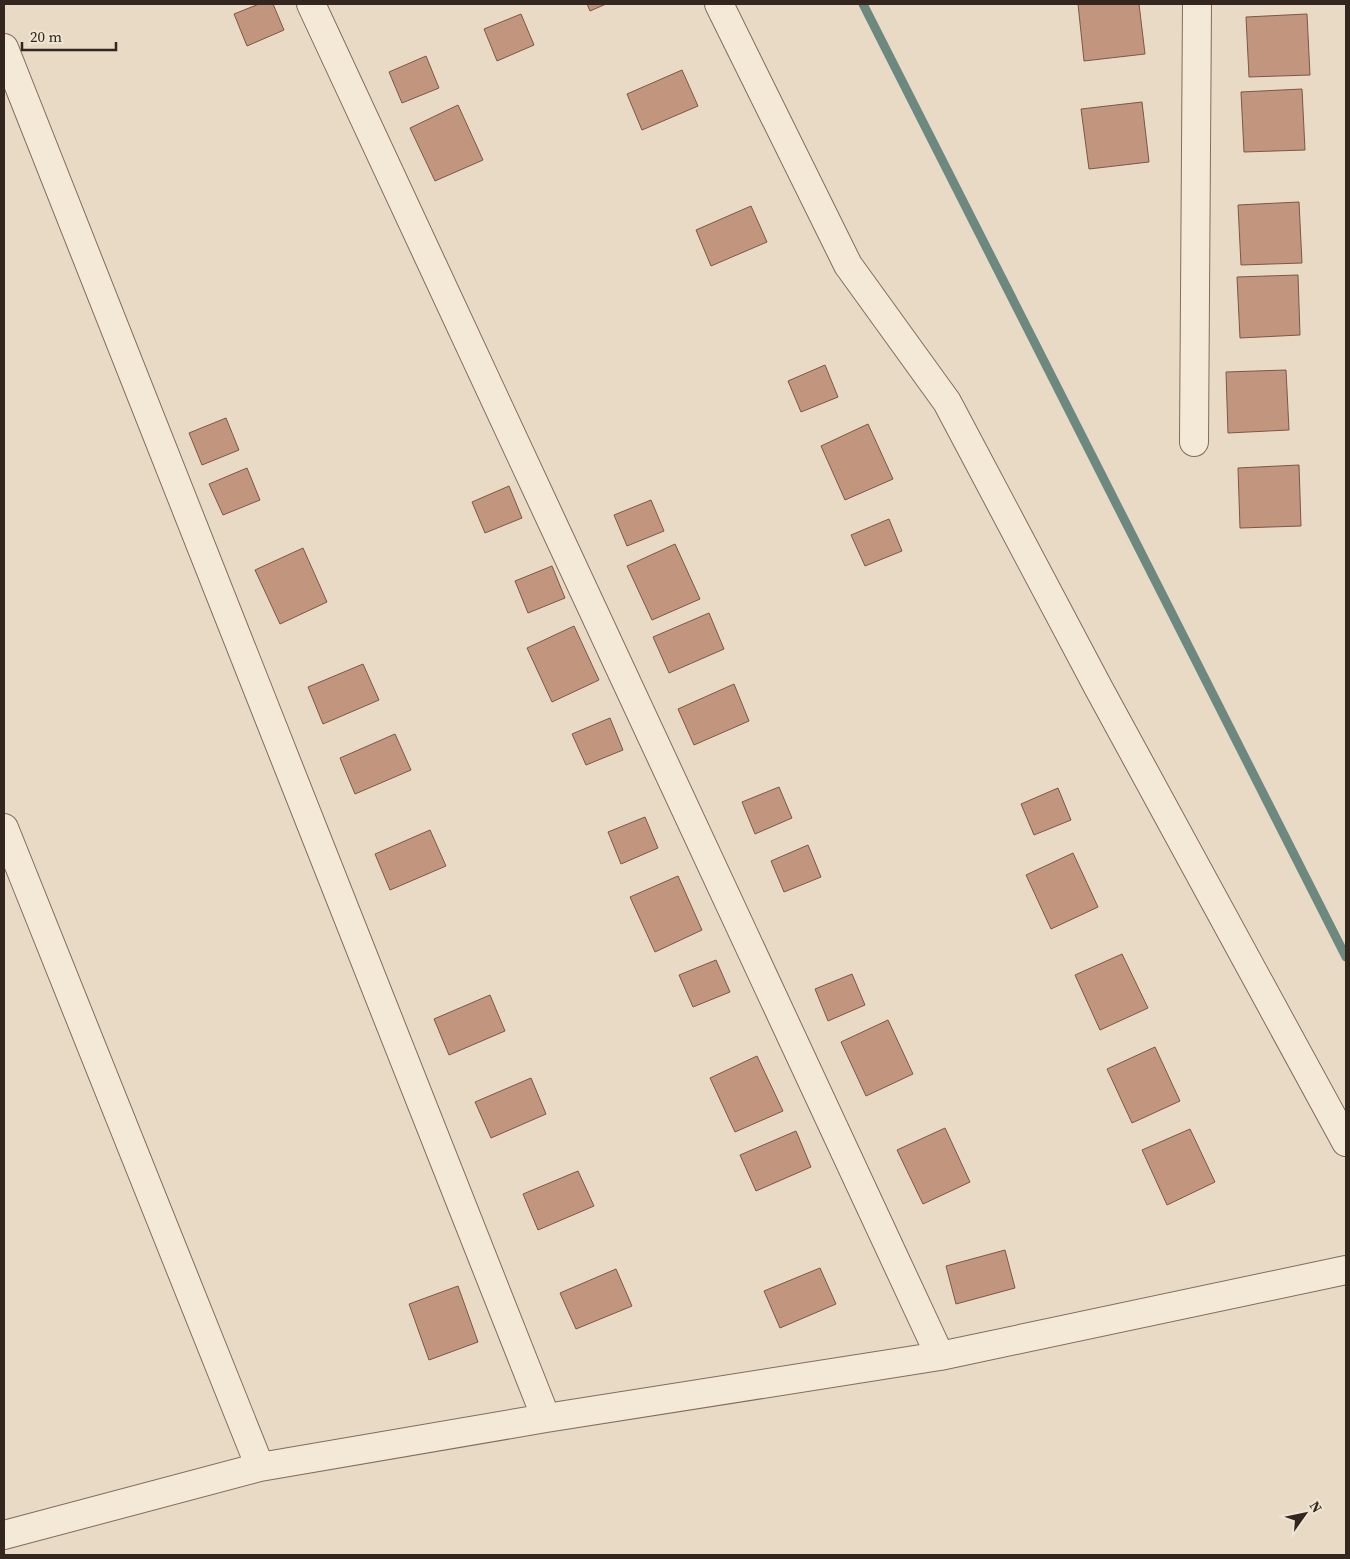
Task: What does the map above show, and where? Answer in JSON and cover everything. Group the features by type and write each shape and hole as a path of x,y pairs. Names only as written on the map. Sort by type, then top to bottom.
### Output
{"street":[{"path":"311,4 940,1356"},
{"path":"720,4 848,266 947,402 1098,687 1346,1142"},
{"path":"1194,442 1197,4"},
{"path":"4,48 546,1418"},
{"path":"4,828 260,1467"},
{"path":"4,1535 260,1467 546,1418 940,1356 1346,1270"}],"building":[{"path":"259,4 273,4 284,30 247,46 234,14"},
{"path":"587,4 606,4 590,11"},
{"path":"1078,4 1139,4 1145,54 1084,61"},
{"path":"521,14 534,45 497,61 484,29"},
{"path":"1307,14 1310,75 1249,77 1246,17"},
{"path":"426,56 439,88 402,103 389,72"},
{"path":"682,70 698,106 642,130 627,94"},
{"path":"1302,89 1305,150 1244,152 1241,92"},
{"path":"1142,102 1149,162 1089,169 1081,109"},
{"path":"458,105 483,160 435,181 410,128"},
{"path":"1299,202 1302,263 1241,265 1238,205"},
{"path":"751,206 767,242 711,266 696,230"},
{"path":"1298,275 1300,335 1240,338 1237,277"},
{"path":"825,365 838,397 801,412 788,381"},
{"path":"1286,370 1289,430 1228,433 1226,372"},
{"path":"226,418 239,450 202,465 189,433"},
{"path":"868,424 893,479 845,500 821,446"},
{"path":"1299,465 1301,526 1240,528 1238,468"},
{"path":"247,468 260,500 223,515 209,484"},
{"path":"509,486 522,518 485,533 472,502"},
{"path":"651,500 664,531 627,546 614,515"},
{"path":"889,519 902,551 865,566 851,535"},
{"path":"675,544 700,599 652,620 627,566"},
{"path":"303,548 327,602 280,624 255,570"},
{"path":"552,566 565,598 528,613 515,581"},
{"path":"709,613 724,649 669,673 653,637"},
{"path":"574,626 599,680 552,702 527,648"},
{"path":"363,664 379,700 323,724 308,687"},
{"path":"734,684 749,721 694,745 678,709"},
{"path":"610,718 623,750 586,765 572,734"},
{"path":"395,734 411,770 355,794 340,758"},
{"path":"779,787 792,818 755,834 742,802"},
{"path":"1058,788 1071,820 1034,835 1021,804"},
{"path":"645,817 658,848 621,864 608,832"},
{"path":"430,830 446,866 390,890 375,854"},
{"path":"808,845 821,877 784,892 771,861"},
{"path":"1073,853 1098,907 1051,929 1026,875"},
{"path":"678,876 702,930 655,952 630,897"},
{"path":"1122,954 1148,1008 1100,1030 1075,975"},
{"path":"716,960 730,992 693,1007 679,975"},
{"path":"852,974 865,1005 828,1021 815,989"},
{"path":"490,995 505,1031 449,1055 434,1019"},
{"path":"888,1020 913,1074 866,1096 841,1042"},
{"path":"1155,1047 1180,1101 1132,1123 1107,1069"},
{"path":"757,1056 783,1111 735,1132 710,1078"},
{"path":"531,1078 546,1114 491,1138 475,1102"},
{"path":"945,1128 970,1182 923,1204 897,1150"},
{"path":"1190,1129 1215,1182 1167,1205 1142,1150"},
{"path":"796,1131 811,1167 756,1191 740,1155"},
{"path":"578,1171 594,1206 538,1230 523,1194"},
{"path":"1005,1250 1015,1288 956,1304 946,1266"},
{"path":"820,1268 836,1304 780,1328 764,1291"},
{"path":"616,1269 632,1306 576,1329 560,1293"},
{"path":"458,1286 478,1342 429,1360 409,1304"}],"waterway":[{"path":"863,4 1346,957"}]}
